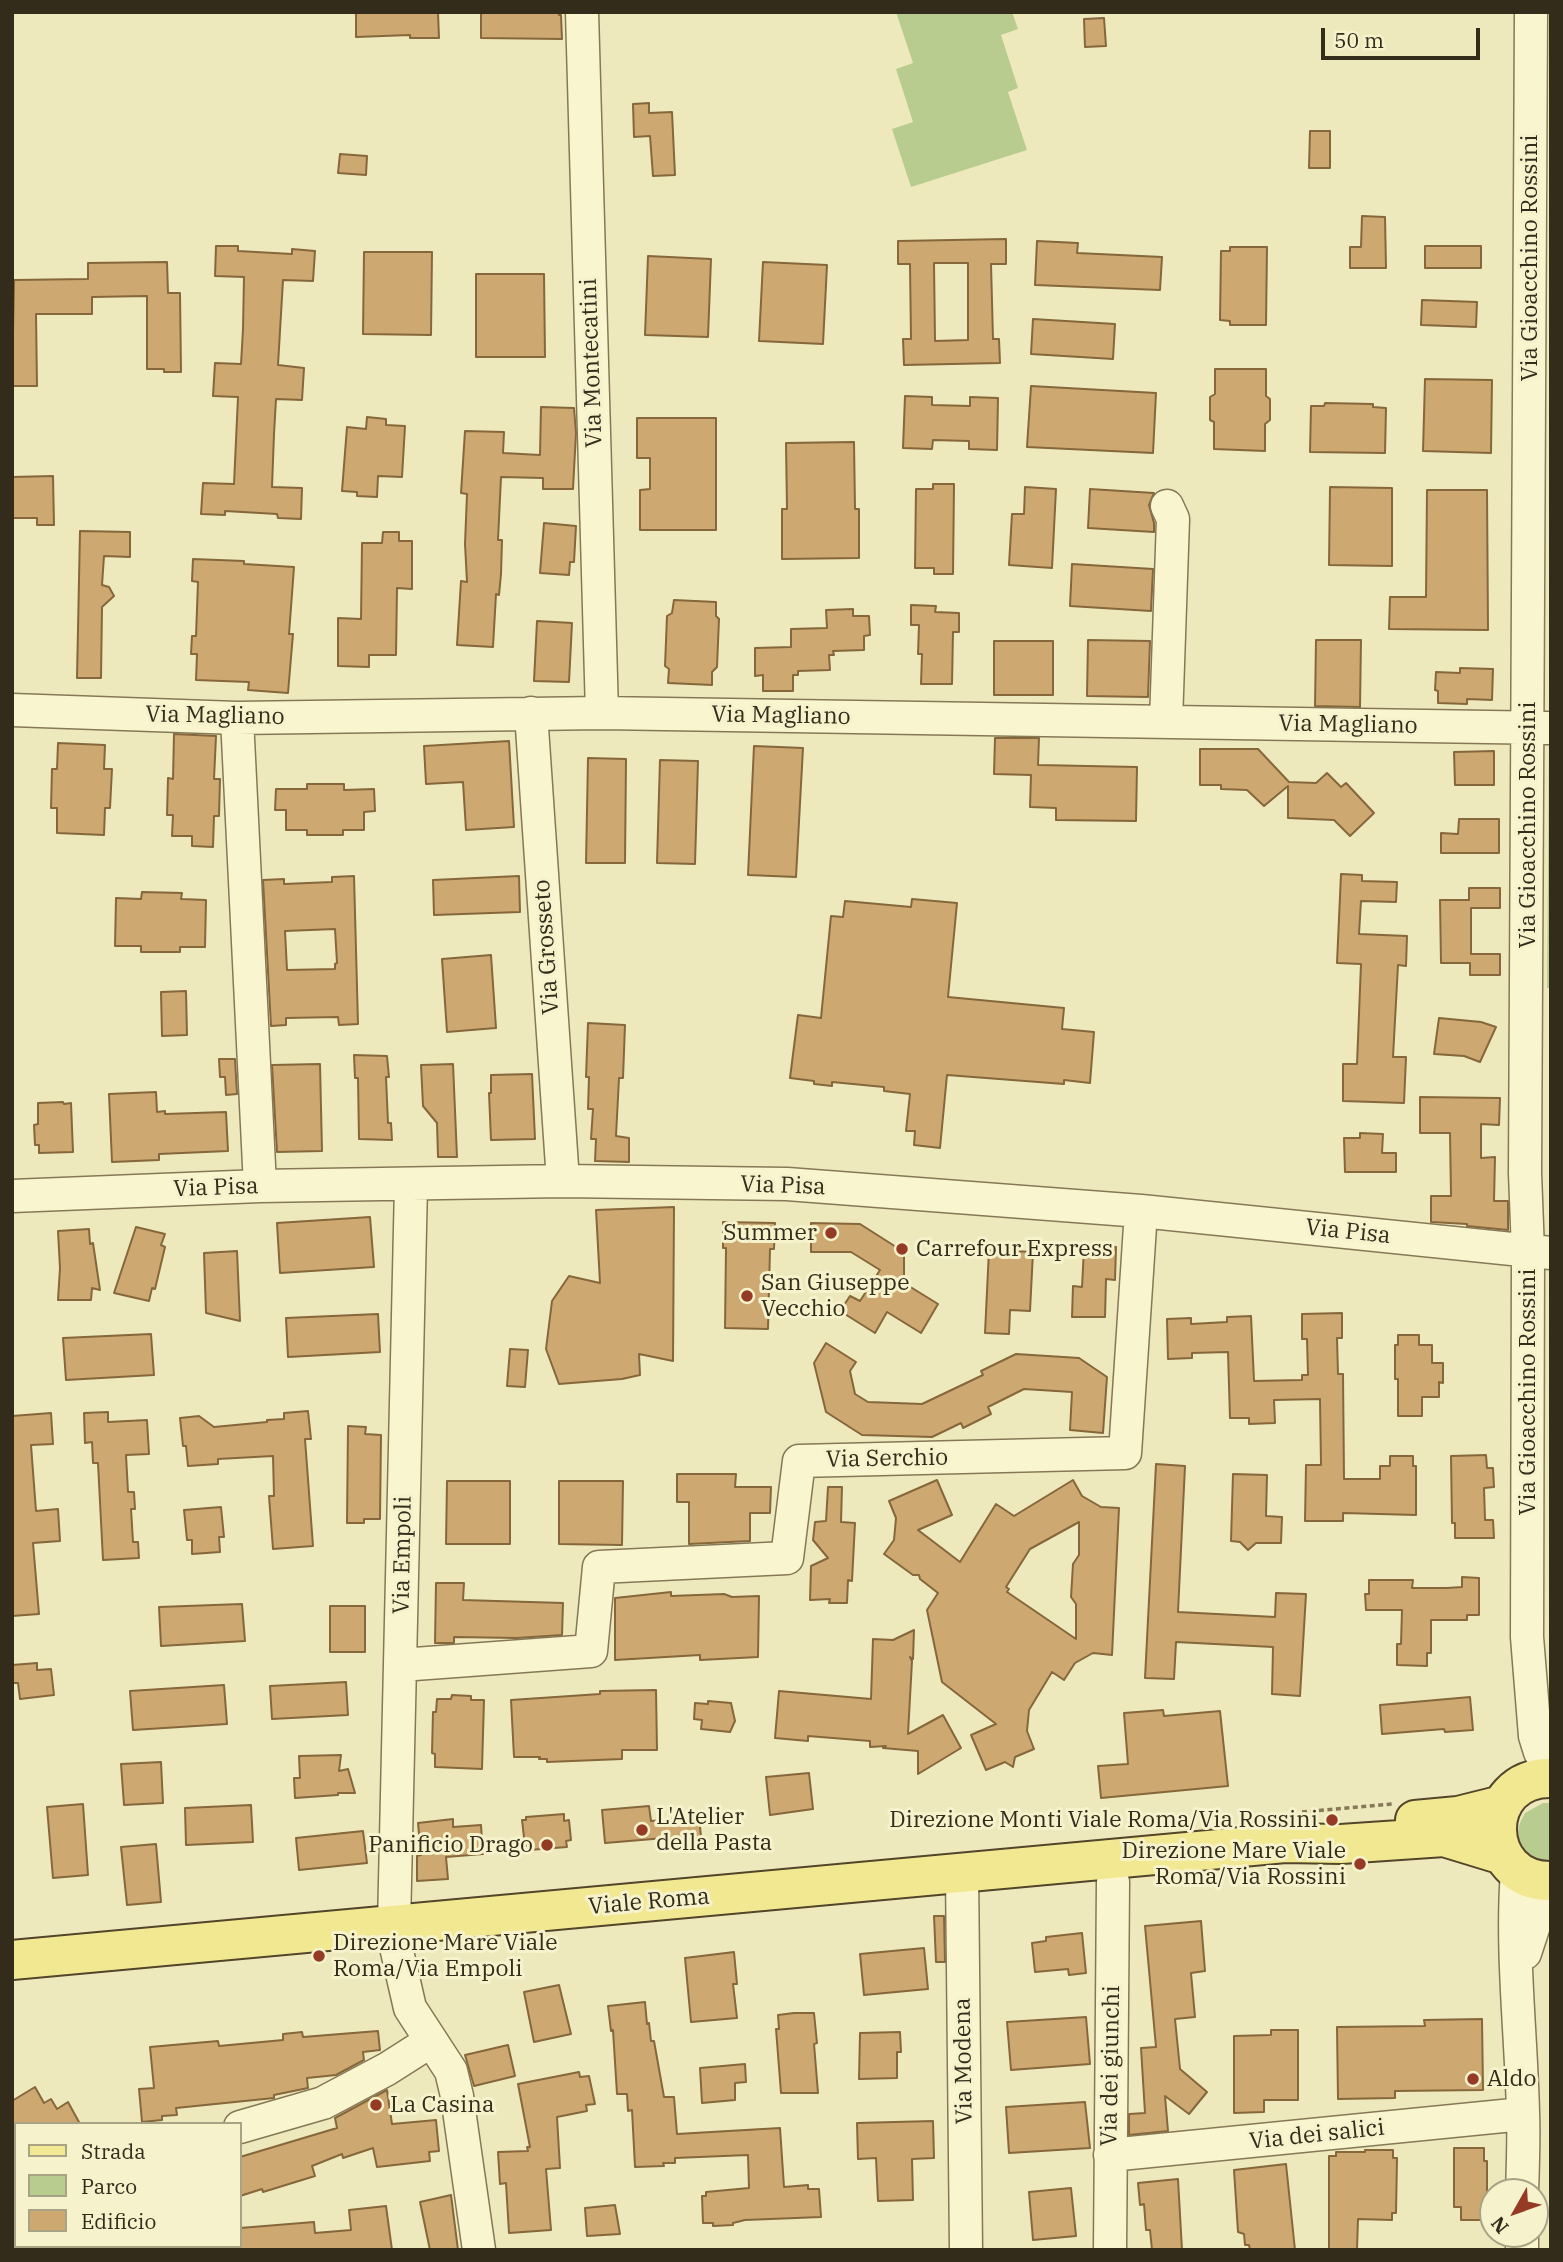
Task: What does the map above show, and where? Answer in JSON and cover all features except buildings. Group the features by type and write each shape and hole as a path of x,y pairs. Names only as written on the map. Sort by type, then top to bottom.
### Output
{"main road":[{"name":"Viale Roma","path":"1285,1843 1333,1828 1458,1816 1531,1784"},
{"path":"1530,1873 1496,1830 1531,1784"},
{"name":"Viale Roma","path":"12,1960 1285,1843 1341,1844 1444,1838 1530,1873"}],"street":[{"name":"Via Montecatini","path":"582,12 602,713"},
{"name":"Via Gioacchino Rossini","path":"1531,12 1540,728 1525,1159 1539,1252 1527,1637 1520,1678 1531,1784"},
{"path":"1167,506 1173,519 1167,722"},
{"name":"Via Magliano","path":"12,710 237,718 602,713 1540,728"},
{"name":"Via Grosseto","path":"531,713 563,1181"},
{"path":"237,718 260,1186"},
{"name":"Via Pisa","path":"12,1196 260,1186 563,1181 787,1184 1141,1211 1539,1252"},
{"name":"Via Empoli","path":"411,1185 394,1925 396,1947 410,2008 451,2071 479,2250"},
{"name":"Via Serchio","path":"401,1665 591,1651 599,1567 787,1558 799,1461 1125,1453 1141,1211"},
{"name":"Via Modena","path":"962,1873 966,2250"},
{"path":"1522,2178 1524,2114 1515,1896 1530,1873"},
{"name":"Via dei giunchi","path":"1110,2250 1113,1882"},
{"path":"242,2126 323,2103 387,2069 431,2041"},
{"name":"Via dei salici","path":"1110,2155 1524,2114"}],"green space":[{"path":"896,12 1012,12 1018,29 1001,35 1018,88 1008,92 1027,150 911,187 892,129 913,122 896,69 913,63"},
{"path":"1549,738 1551,988 1547,988"},
{"path":"1543,1803 1551,1803 1551,1862 1541,1860 1526,1851 1518,1831 1525,1813"}],"place":[{"name":"Summer","path":"831,1233"},
{"name":"Carrefour Express","path":"902,1249"},
{"name":"San Giuseppe Vecchio","path":"747,1296"},
{"name":"Direzione Monti Viale Roma/Via Rossini","path":"1332,1820"},
{"name":"L'Atelier della Pasta","path":"642,1830"},
{"name":"Panificio Drago","path":"547,1845"},
{"name":"Direzione Mare Viale Roma/Via Rossini","path":"1360,1864"},
{"name":"Direzione Mare Viale Roma/Via Empoli","path":"319,1956"},
{"name":"Aldo","path":"1473,2079"},
{"name":"La Casina","path":"376,2105"}]}
